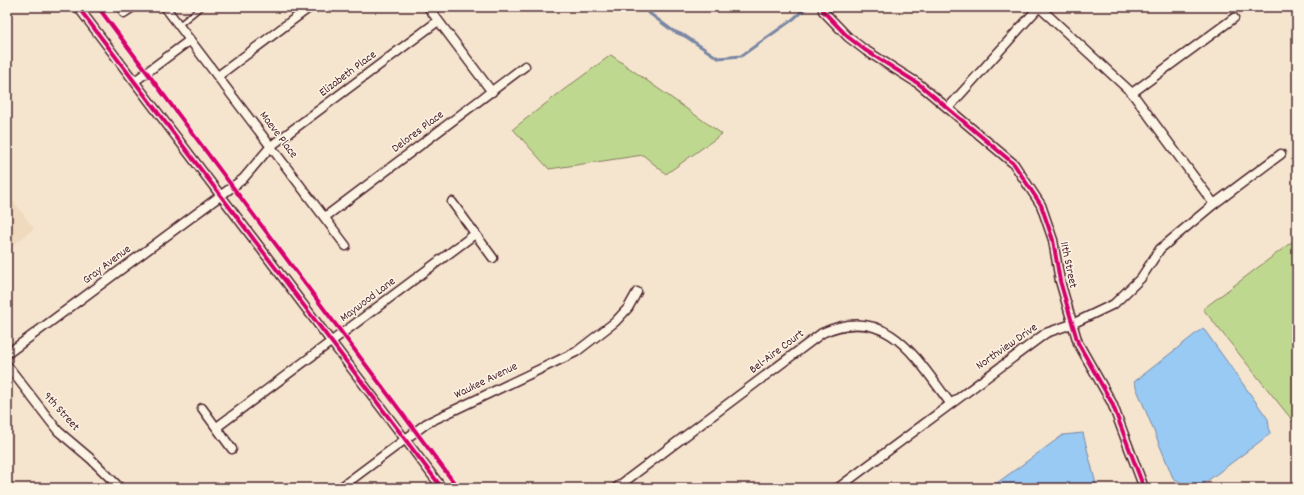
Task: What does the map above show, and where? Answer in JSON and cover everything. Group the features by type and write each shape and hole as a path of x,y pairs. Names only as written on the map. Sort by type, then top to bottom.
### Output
{"street":[{"path":"78,7 406,438 442,488"},
{"path":"124,13 133,7"},
{"name":"Maeve Place","path":"166,7 346,246"},
{"path":"218,76 310,7"},
{"path":"428,7 492,92"},
{"path":"949,107 1039,7 1132,93 1214,204"},
{"name":"11th Street","path":"823,11 854,42 919,84 949,107 1014,164 1041,205 1053,240 1060,281 1078,343 1112,403 1144,488"},
{"path":"1132,93 1234,18"},
{"name":"Elizabeth Place","path":"221,194 243,179 271,146 438,21"},
{"path":"135,81 190,40"},
{"name":"Delores Place","path":"324,217 525,66"},
{"name":"Northview Drive","path":"838,488 950,403 1046,333 1072,324 1114,304 1142,278 1160,249 1214,204 1281,154"},
{"name":"Gray Avenue","path":"7,354 221,194"},
{"path":"452,202 493,258"},
{"name":"Maywood Lane","path":"217,427 475,234"},
{"name":"Waukee Avenue","path":"340,488 427,423 576,352 616,322 628,308 637,292"},
{"name":"Bel-Aire Court","path":"616,488 822,333 837,326 850,323 865,324 893,335 915,357 950,403"},
{"name":"9th Street","path":"7,365 58,430 91,458 120,488"},
{"path":"202,408 232,449"}],"lane":[{"path":"179,25 201,7"}],"shaded area":[{"path":"7,192 34,229 7,250"}],"green space":[{"path":"611,55 722,134 666,174 643,155 549,169 513,129"},
{"path":"1297,238 1297,426 1203,309"}],"water":[{"path":"1203,328 1268,419 1270,434 1198,488 1190,488 1173,478 1134,382"},
{"path":"1083,433 1097,488 990,488 1063,435"}],"waterway":[{"path":"641,7 673,31 685,36 718,58 741,56 792,20 807,7"}],"cycle path":[{"path":"78,7 442,488"},
{"path":"98,7 458,488"},
{"path":"823,11 848,37 865,50 919,84 1014,164 1041,205 1053,240 1060,281 1078,343 1112,403 1144,488"}]}
